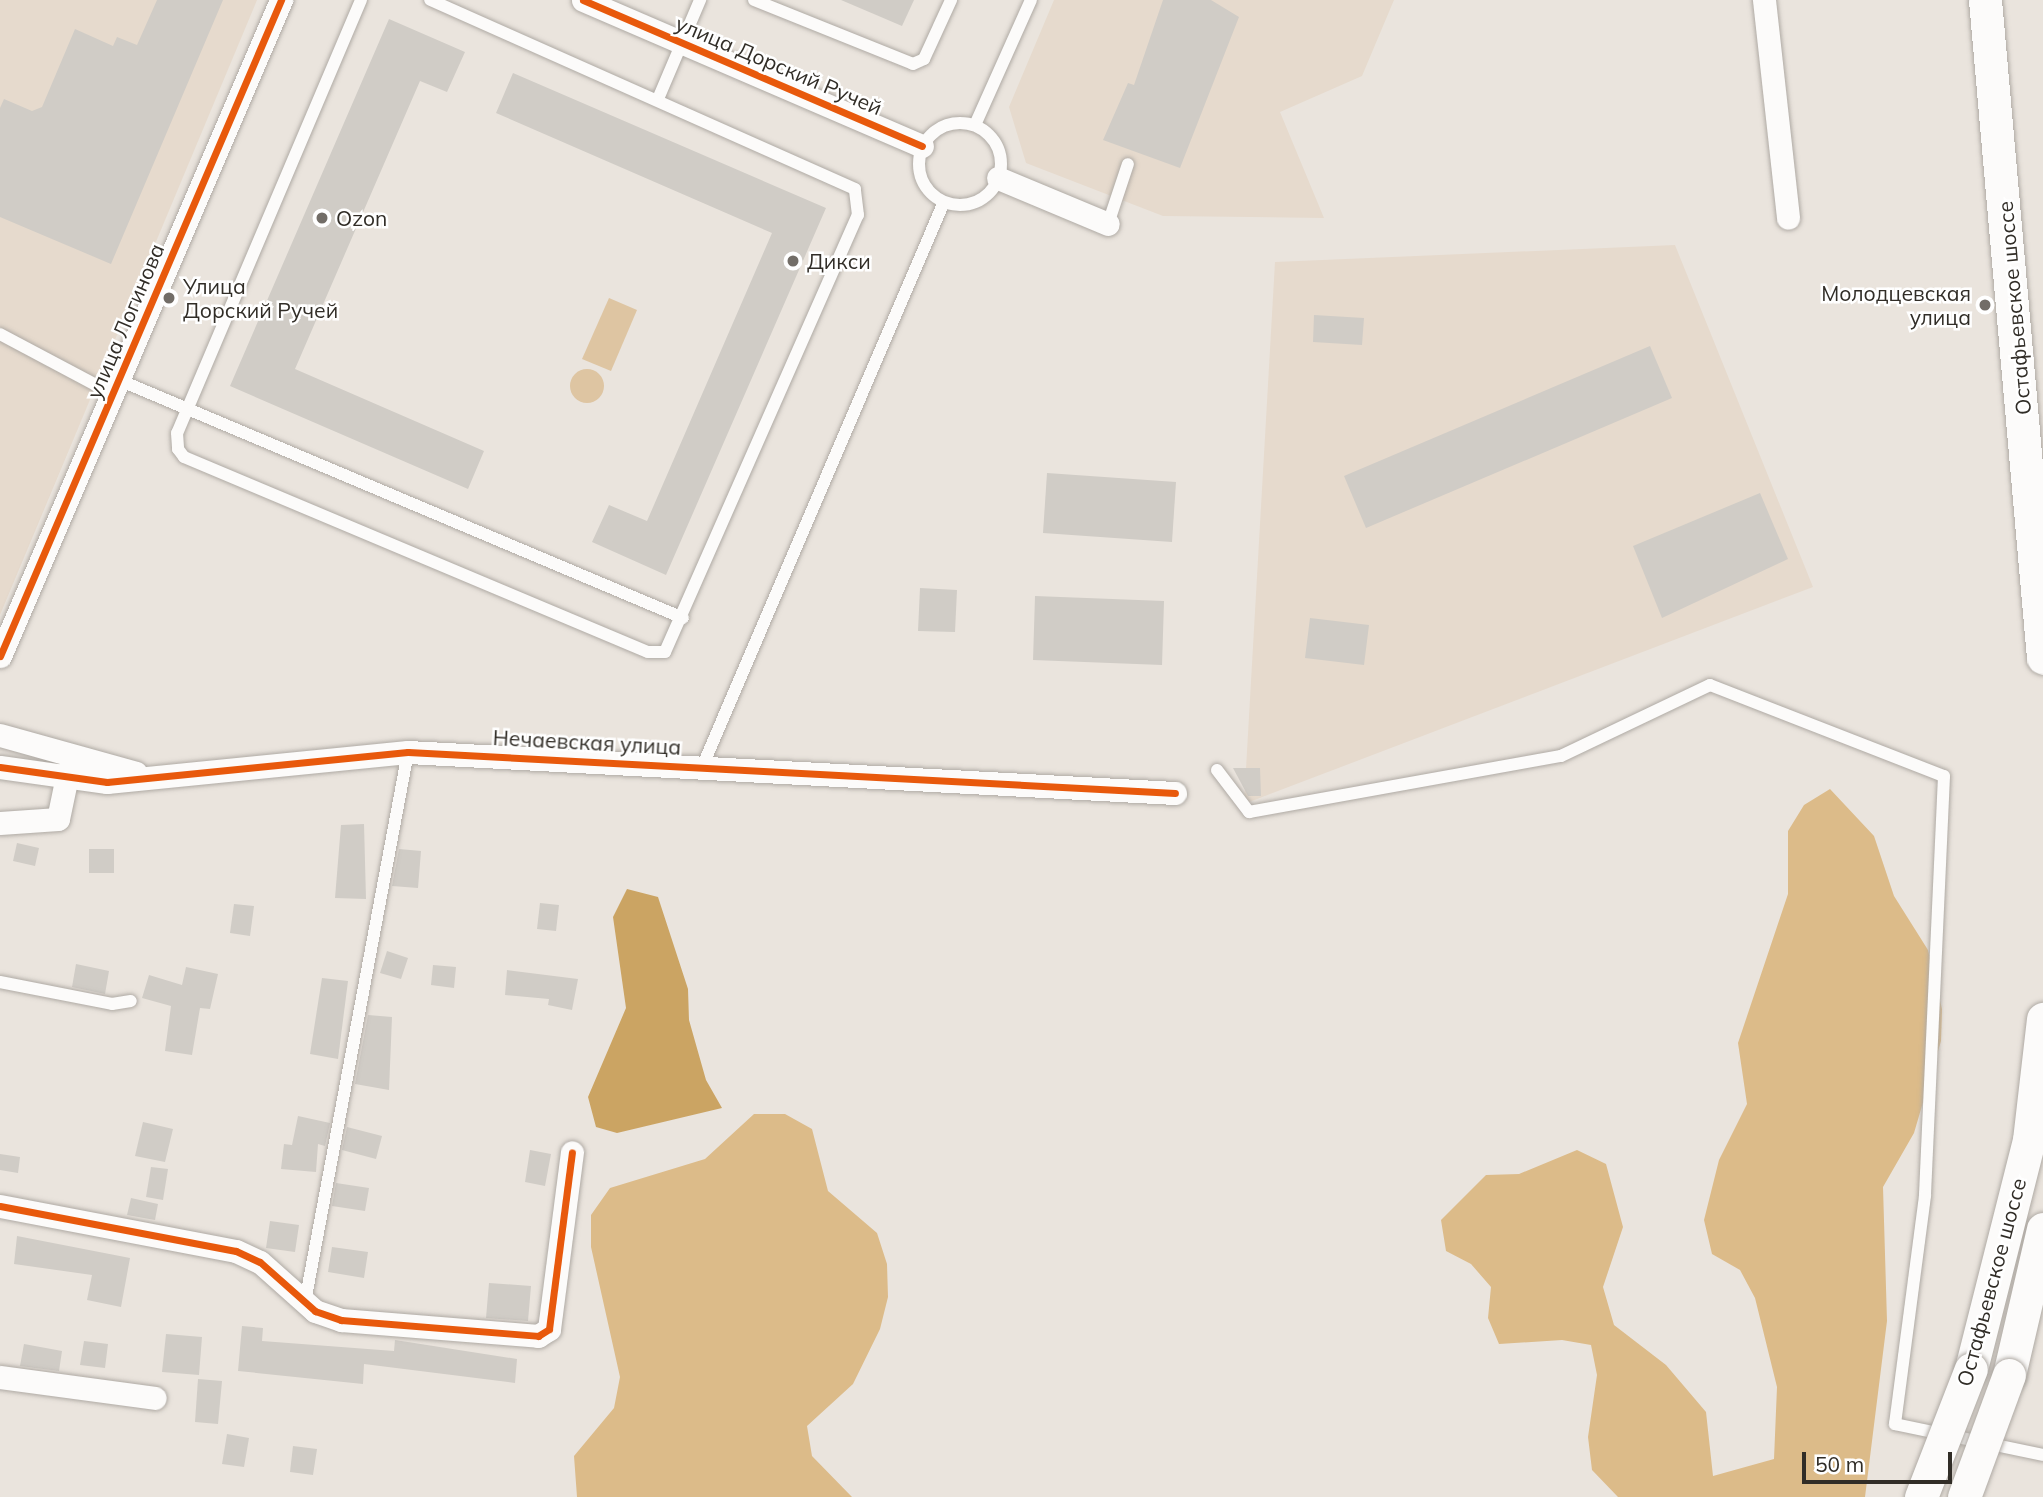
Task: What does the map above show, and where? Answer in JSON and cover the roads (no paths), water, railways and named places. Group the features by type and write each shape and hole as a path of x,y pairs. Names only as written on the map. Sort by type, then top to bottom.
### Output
{"main road":[{"name":"Остафьевское шоссе","path":"1985,0 2043,657"},
{"name":"Остафьевское шоссе","path":"2006,0 2043,378"},
{"name":"Остафьевское шоссе","path":"1921,1497 1971,1369 2029,1140 2043,1019"},
{"name":"Остафьевское шоссе","path":"1964,1497 2009,1375 2043,1229"}],"street":[{"name":"улица Логинова","path":"0,656 281,0"},
{"name":"улица Дорский Ручей","path":"583,0 922,146"},
{"path":"1764,0 1788,218"},
{"path":"998,178 1108,224"},
{"name":"Нечаевская улица","path":"0,735 145,775"},
{"name":"Нечаевская улица","path":"0,767 67,776 145,775 408,752 703,765 1175,793"},
{"path":"0,823 58,819 67,776"},
{"path":"0,1206 236,1251 260,1262 305,1302 341,1320 538,1336 549,1329 572,1152"},
{"path":"0,1377 155,1398"}],"lane":[{"path":"361,0 187,409 176,441 184,457 648,652 665,652 683,618 859,202 848,181 430,0"},
{"path":"657,99 701,0"},
{"path":"754,0 913,64 924,59 951,0"},
{"path":"975,125 1031,0"},
{"path":"975,125 999,152 998,178 978,201 944,202 919,175 922,146 939,128 975,125"},
{"path":"1108,224 1128,164"},
{"path":"703,765 944,202"},
{"path":"0,334 116,387 187,409 683,618"},
{"path":"1217,770 1249,812 1561,756 1710,685 1944,776 1925,1196 1895,1424 2043,1455"},
{"path":"305,1302 408,752"},
{"path":"0,982 112,1004 131,1000"}],"place":[{"name":"Ozon","path":"322,218"},
{"name":"Дикси","path":"793,261"},
{"name":"Улица Дорский Ручей","path":"169,298"},
{"name":"Молодцевская улица","path":"1985,305"}]}
